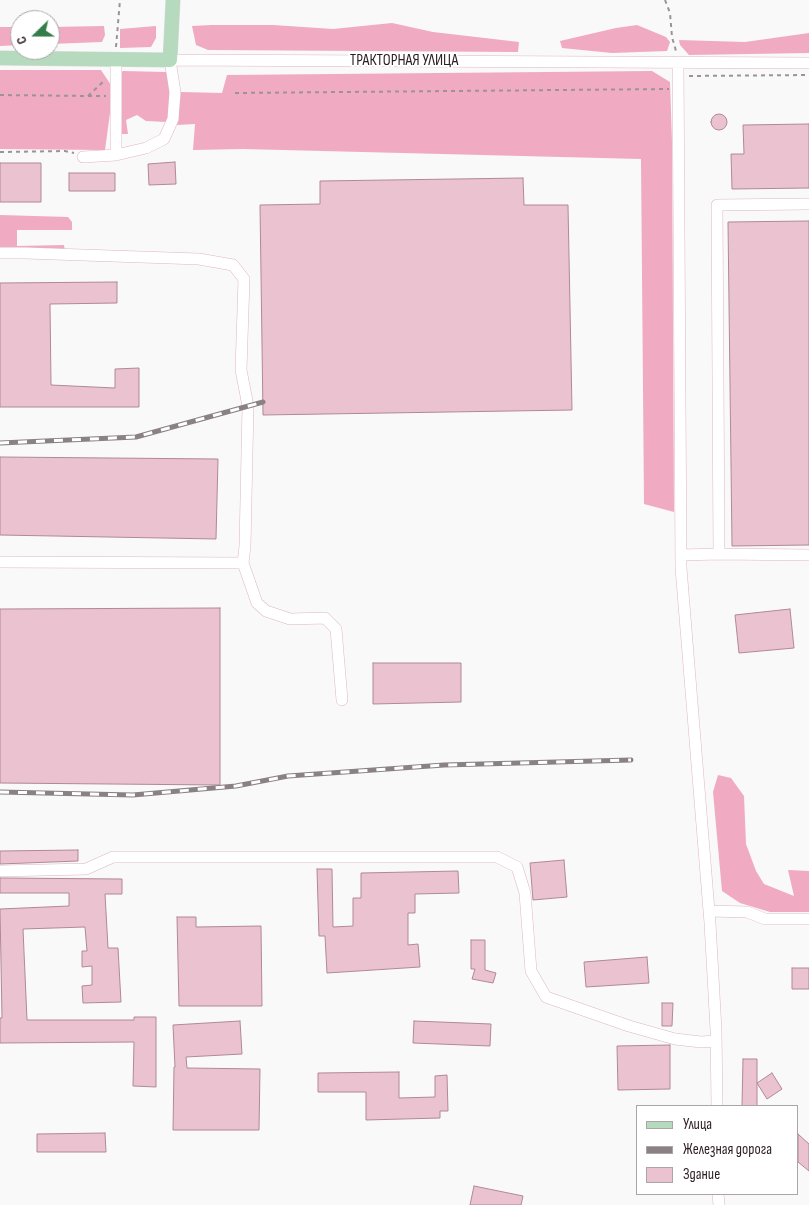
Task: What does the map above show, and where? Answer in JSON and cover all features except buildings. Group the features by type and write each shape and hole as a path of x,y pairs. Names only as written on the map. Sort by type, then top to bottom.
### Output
{"main road":[{"path":"170,60 174,0"},
{"name":"ТРАКТОРНАЯ УЛИЦА","path":"0,58 116,64 170,60"}],"street":[{"name":"ТРАКТОРНАЯ УЛИЦА","path":"170,60 809,63"},
{"path":"83,157 116,155 146,148 164,139 173,119 175,92 170,60"},
{"path":"678,62 681,555 709,911 716,1041 717,1105"},
{"path":"116,64 116,155"},
{"path":"719,554 717,205 809,204"},
{"path":"0,253 199,259 233,265 244,280 241,370 248,406 243,563 258,603 266,611 290,619 324,618 336,628 342,700"},
{"path":"681,555 809,555"},
{"path":"0,562 243,563"},
{"path":"0,871 86,869 112,857 497,857 518,867 525,892 531,971 546,997 629,1026 675,1039 701,1042 716,1041"},
{"path":"709,911 747,912 765,920 809,919"}],"path":[{"path":"116,36 120,0"},
{"path":"665,0 670,12 671,29 678,62"},
{"path":"88,96 116,64"},
{"path":"678,75 809,75"},
{"path":"235,93 678,88"},
{"path":"0,95 115,97"},
{"path":"0,152 65,151 83,157"}],"shaded area":[{"path":"392,23 433,32 519,42 518,52 208,50 196,45 192,26 273,25 333,29"},
{"path":"637,25 666,37 670,42 667,51 612,53 562,48 560,41 616,28"},
{"path":"104,26 105,35 102,42 60,44 60,27"},
{"path":"156,26 156,38 151,47 120,48 120,29"},
{"path":"0,27 10,27 10,46 0,46"},
{"path":"809,33 809,53 689,55 680,45 679,40 745,42"},
{"path":"0,70 101,70 111,85 110,113 105,150 0,149"},
{"path":"123,71 166,72 171,84 170,110 167,122 146,121 137,115 126,120 128,134 120,134 119,74"},
{"path":"652,71 670,82 674,512 644,504 641,159 243,149 193,150 195,124 177,125 181,92 222,93 227,75"},
{"path":"0,215 68,217 72,222 72,230 17,230 17,246 64,245 65,251 0,252"},
{"path":"718,775 731,778 744,796 746,844 756,871 764,884 794,896 788,870 809,871 809,912 770,912 740,903 722,891 713,792"}],"railway":[{"path":"0,443 136,437 263,402"},
{"path":"0,792 133,795 236,786 288,776 444,765 631,760"}]}
